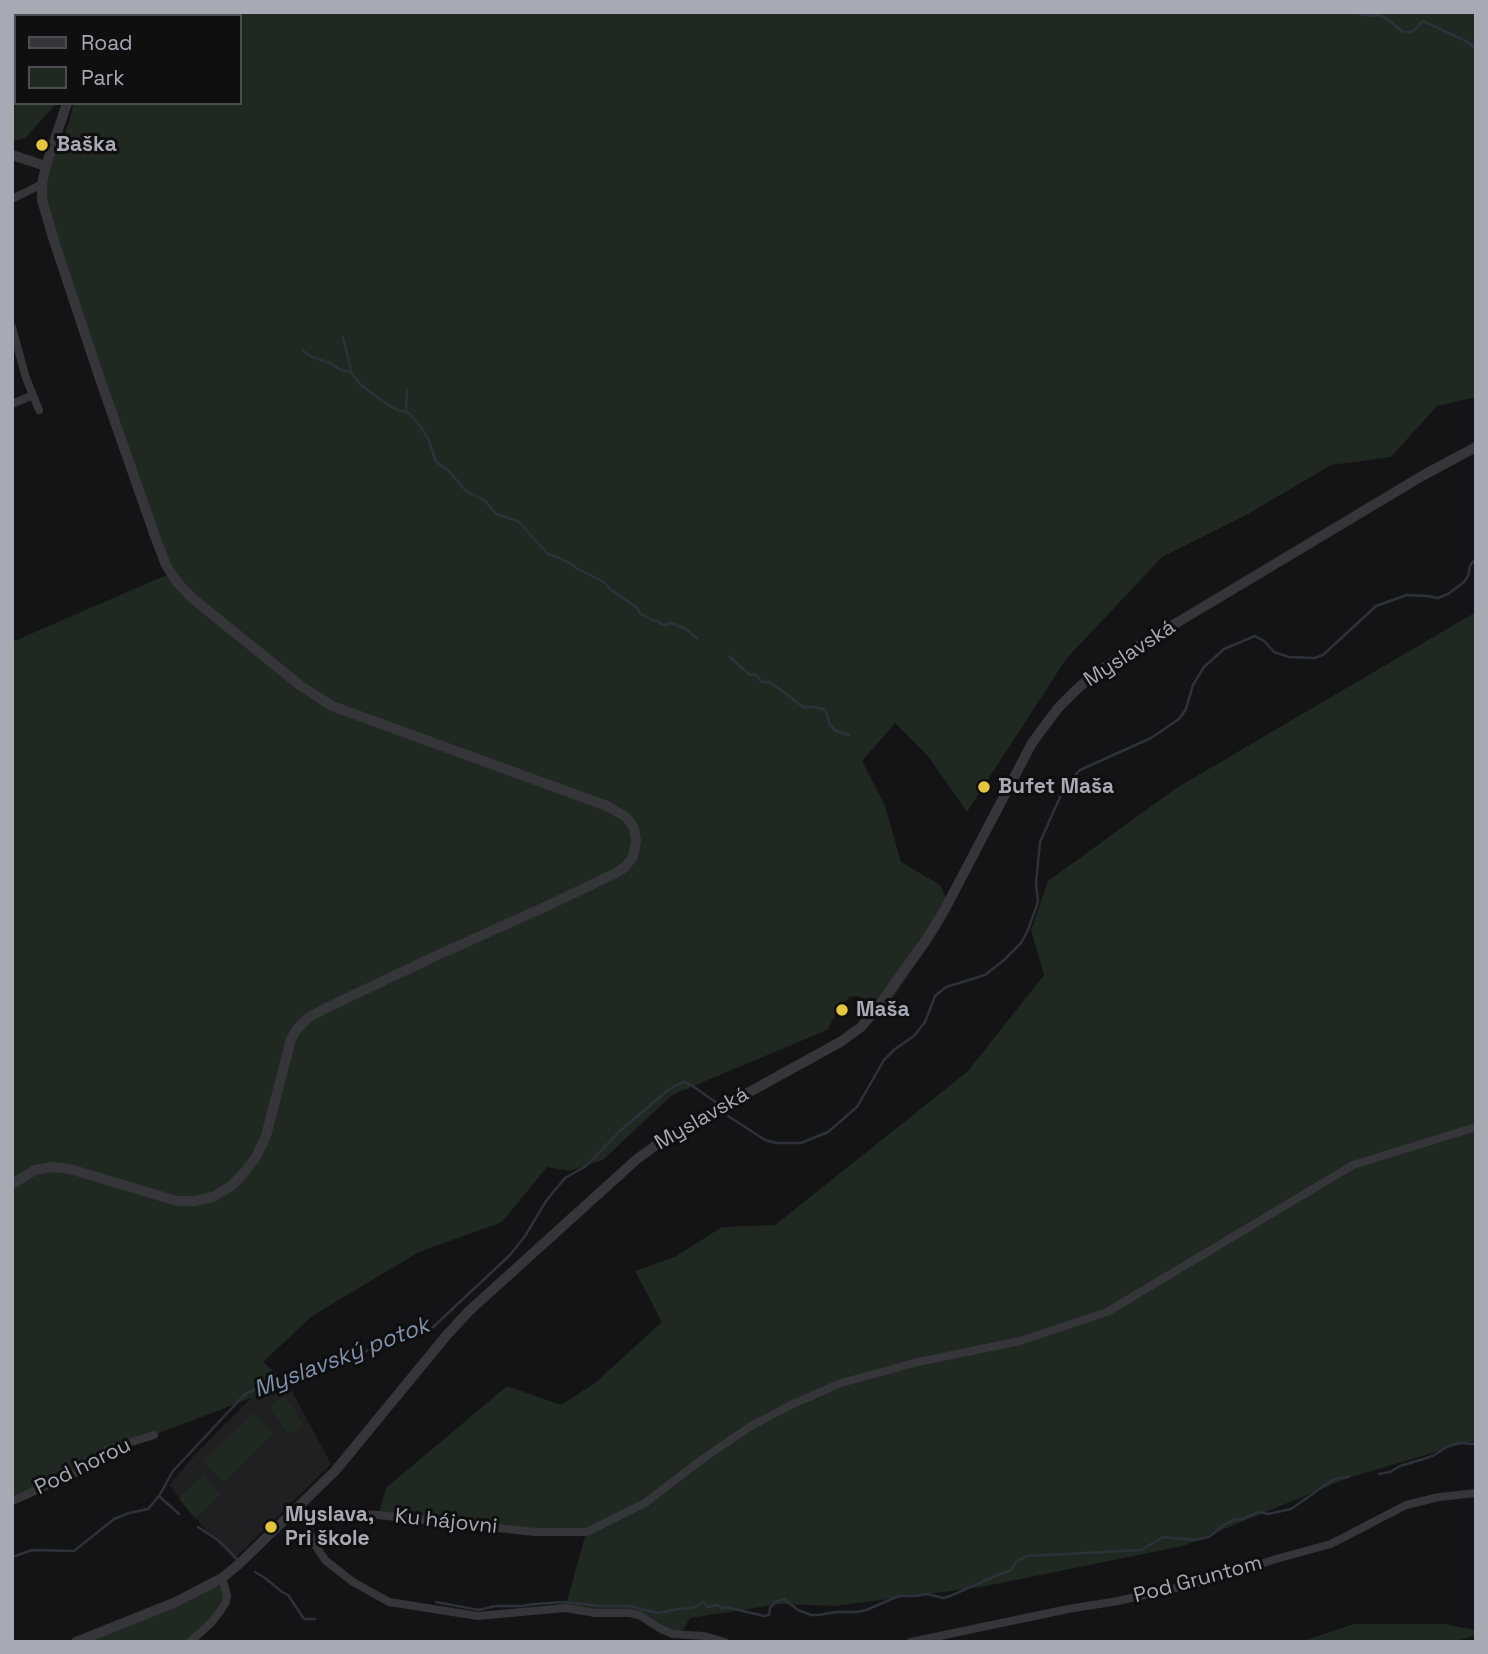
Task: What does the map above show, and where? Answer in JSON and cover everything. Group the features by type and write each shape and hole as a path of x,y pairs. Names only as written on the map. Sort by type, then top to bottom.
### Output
{"street":[{"path":"12,1184 35,1170 53,1167 70,1169 177,1201 213,1197 231,1186 256,1157 265,1136 291,1039 308,1018 616,873 633,857 636,841 634,828 626,817 607,806 332,706 301,686 177,582 166,565 156,540 42,200 46,166 66,105"},
{"path":"12,155 46,166"},
{"path":"12,199 42,184"},
{"path":"12,327 26,378 39,410"},
{"path":"12,404 33,395"},
{"name":"Myslavská","path":"76,1642 176,1602 222,1578 298,1508 352,1451 469,1311 637,1159 666,1138 842,1041 861,1027 926,940 945,909 1032,743 1058,708 1093,675 1430,471 1476,447"},
{"name":"Ku hájovni","path":"306,1517 339,1513 370,1514 535,1532 587,1532 646,1503 751,1426 793,1404 841,1383 918,1362 1020,1341 1107,1312 1353,1165 1476,1127"},
{"name":"Pod horou","path":"12,1501 80,1471 109,1449 154,1435"},
{"name":"Pod Gruntom","path":"912,1642 1211,1580 1331,1544 1406,1505 1439,1497 1476,1493"},
{"path":"298,1508 306,1517 312,1540 325,1560 353,1582 389,1602 478,1616 565,1608 595,1613 629,1613 639,1615 673,1633 704,1636 725,1642"},
{"path":"190,1642 222,1610 226,1602 227,1595 222,1578"}],"shaded area":[{"path":"288,1384 331,1464 234,1559 169,1485 251,1398"}],"green space":[{"path":"1476,12 1476,397 1437,406 1391,457 1331,465 1248,514 1162,557 1066,659 967,812 928,756 895,723 862,761 885,806 901,862 940,885 951,908 940,929 883,1012 859,996 850,997 842,1004 827,1030 672,1095 603,1160 570,1171 547,1167 502,1222 419,1252 312,1316 263,1362 288,1384 154,1435 109,1449 90,1465 12,1501 12,642 171,573 42,200 46,166 61,145 73,105 242,105 242,14 100,14"},
{"path":"14,74 14,105 55,105 25,138 12,141"},
{"path":"1476,612 1476,1440 1348,1478 1183,1546 981,1587 835,1606 779,1604 690,1618 680,1635 634,1614 565,1608 586,1533 549,1533 378,1515 386,1488 507,1386 561,1405 595,1383 662,1322 635,1271 675,1257 722,1227 775,1225 968,1071 1044,975 1031,930 1048,881 1178,787"},
{"path":"285,1396 304,1425 288,1435 269,1406"},
{"path":"254,1413 274,1434 224,1483 203,1461"},
{"path":"203,1474 221,1495 195,1518 179,1499"},
{"path":"222,1578 226,1602 190,1642 76,1642"},
{"path":"1354,1624 1444,1624 1476,1630 1476,1635 1453,1642 1300,1642"}],"waterway":[{"path":"1352,12 1380,15 1403,32 1412,32 1423,21 1466,41 1476,49"},
{"path":"343,337 352,374 382,401 397,410 409,413 429,441 436,462 449,471 466,491 484,500 496,514 518,521 548,554 604,582 641,614 661,624 671,623 686,629 697,638"},
{"path":"302,350 312,357 352,373"},
{"path":"406,411 407,390"},
{"name":"Myslavský potok","path":"728,1116 765,1140 801,1143 828,1132 857,1107 884,1060 914,1036 925,1022 935,996 946,987 985,975 1021,943 1038,902 1036,883 1040,842 1065,786 1080,770 1151,738 1179,719 1186,709 1193,685 1204,667 1224,649 1255,636 1274,652 1289,657 1314,658 1323,655 1376,606 1407,595 1438,598 1448,594 1464,582 1476,558"},
{"path":"729,656 749,674 756,675 762,682 770,682 803,707 823,709 836,731 849,735"},
{"name":"Myslavský potok","path":"12,1557 32,1550 74,1551 114,1519 148,1509 173,1471 245,1394 357,1356 391,1338 409,1337 431,1329 510,1255 565,1178 586,1166 620,1131 668,1090 683,1082 717,1103"},
{"path":"1379,1474 1433,1456 1448,1446 1458,1443 1476,1444"},
{"path":"436,1602 479,1610 495,1606 564,1602 629,1606 658,1613 693,1608 704,1602 708,1607 717,1605 764,1616 769,1615 775,1602 784,1599 798,1610 811,1615 857,1612 899,1596 950,1596 1010,1571 1016,1562 1027,1556 1141,1550 1163,1537 1194,1540 1209,1537 1234,1520 1258,1512 1268,1514 1291,1509 1331,1481 1349,1477"},
{"path":"159,1496 179,1514"},
{"path":"198,1527 219,1541 237,1559"},
{"path":"255,1572 288,1595 304,1619 315,1619"}],"place":[{"name":"Baška","path":"42,145"},
{"name":"Bufet Maša","path":"984,787"},
{"name":"Maša","path":"842,1010"},
{"name":"Myslava, Pri škole","path":"271,1527"}]}
